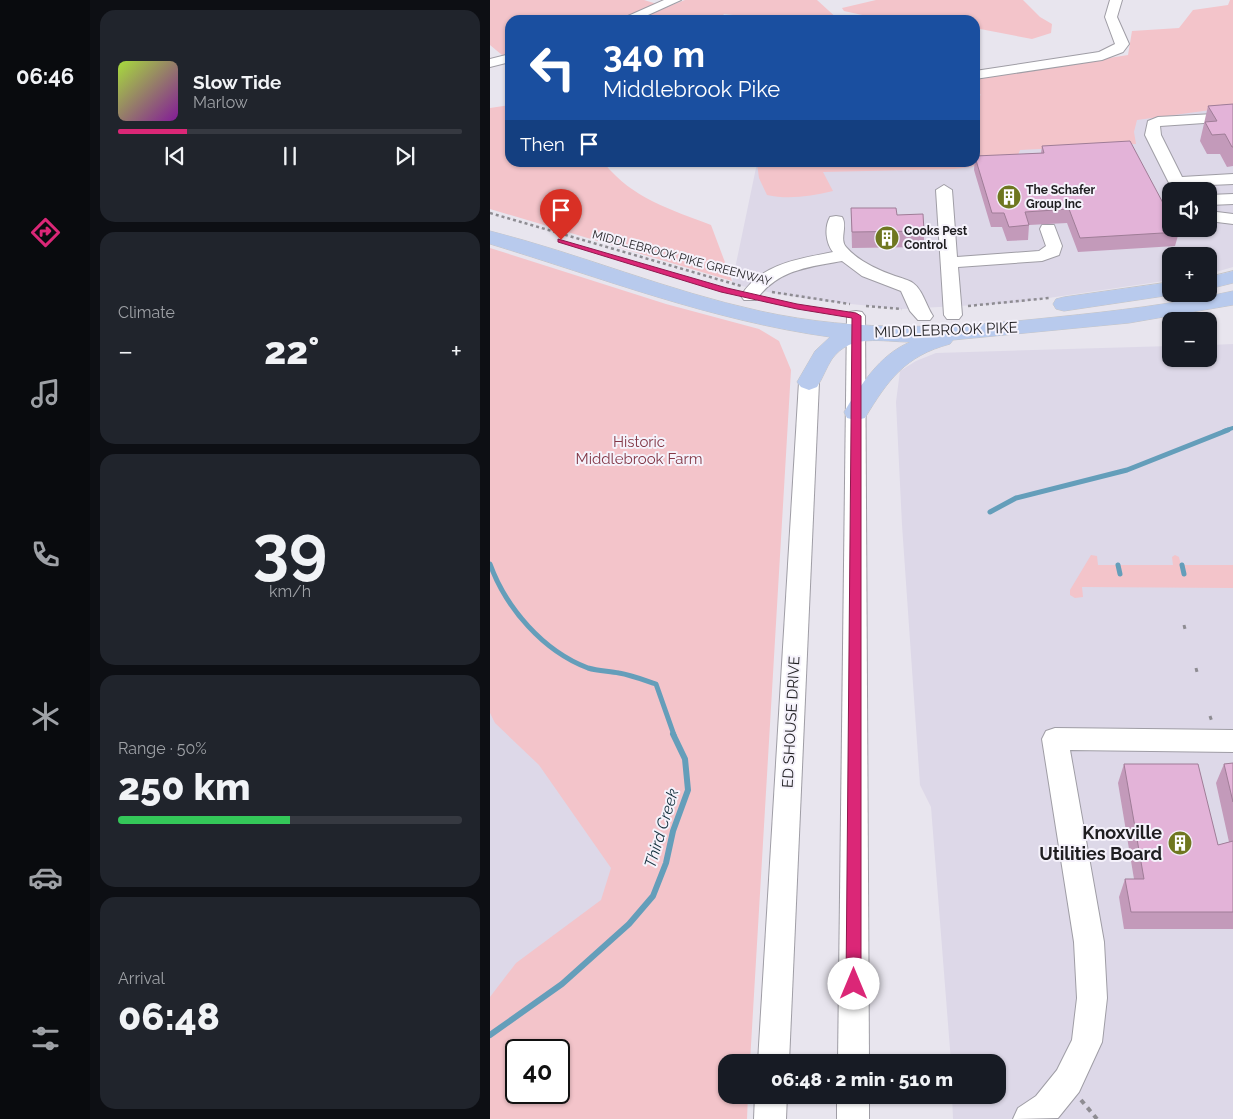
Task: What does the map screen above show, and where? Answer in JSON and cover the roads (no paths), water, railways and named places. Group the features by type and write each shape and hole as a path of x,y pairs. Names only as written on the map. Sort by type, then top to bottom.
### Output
{"main road":[{"name":"MIDDLEBROOK PIKE","path":"490,220 751,292 797,307 859,315 908,334 995,330 1125,316 1233,298"},
{"name":"MIDDLEBROOK PIKE","path":"490,237 711,305 788,323 859,315 952,311 1000,312 1162,290"},
{"path":"1217,281 1233,277"},
{"path":"1217,288 1233,283"},
{"path":"809,382 820,357 842,337 859,315 874,327 1009,320 1162,300"},
{"path":"711,305 776,324 799,342 808,360 809,382"},
{"path":"856,412 876,378 891,364 910,352 933,341 995,330"}],"street":[{"path":"638,15 675,0"},
{"path":"980,74 1102,56 1118,50 1122,44 1120,35 1110,17 1116,0"},
{"path":"490,63 505,59"},
{"path":"1176,182 1153,135 1153,124 1158,121 1233,117"},
{"path":"1209,182 1233,179"},
{"path":"944,190 952,311"},
{"path":"1217,200 1233,199"},
{"path":"1217,217 1233,219"},
{"path":"836,221 835,243 844,255 868,272 907,287 913,294 921,312"},
{"path":"949,263 1042,256 1053,251 1054,246 1048,229"},
{"path":"751,292 764,277 781,270 844,255"},
{"path":"853,1054 856,412 859,315"},
{"name":"ED SHOUSE DRIVE","path":"772,1054 809,382"},
{"path":"1028,1119 1047,1107 1068,1081 1088,1042 1092,998 1089,942 1055,739 1233,741"},
{"path":"770,1119 771,1104"},
{"path":"853,1104 853,1119"}],"waterway":[{"path":"1224,431 1233,428"},
{"path":"990,512 1016,498 1127,470 1228,430"},
{"name":"Third Creek","path":"490,564 516,612 541,639 556,651 588,668 624,674 656,684 674,735"},
{"path":"1118,565 1120,574"},
{"path":"1182,565 1184,574"},
{"name":"Third Creek","path":"490,1035 562,984 629,924 653,896 666,863 673,831 688,790 685,759 673,734"}],"place":[{"name":"The Schafer Group Inc","path":"1009,197"},
{"name":"Cooks Pest Control","path":"887,238"},
{"name":"Knoxville Utilities Board","path":"1180,843"}],"park label":[{"name":"Historic Middlebrook Farm","path":"639,450"}]}
